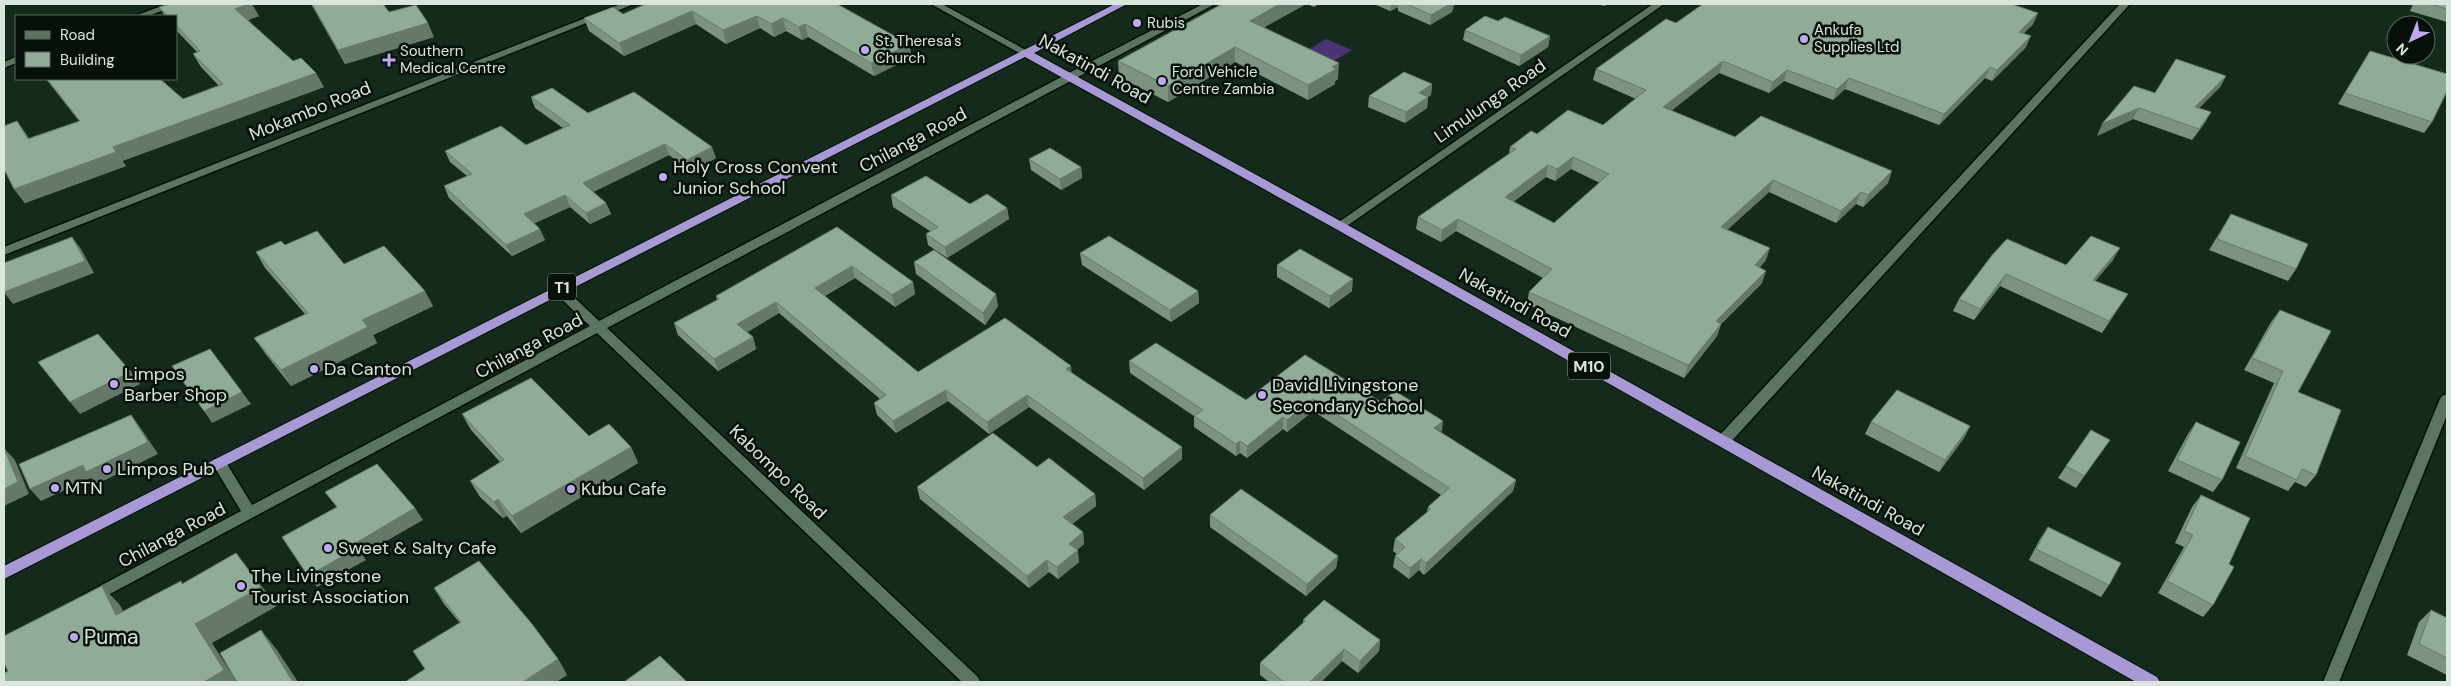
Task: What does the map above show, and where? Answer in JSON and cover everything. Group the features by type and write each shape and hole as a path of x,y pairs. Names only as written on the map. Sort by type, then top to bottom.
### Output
{"highway":[{"name":"T1","path":"4,573 558,289 1122,4"},
{"name":"Nakatindi Road","path":"1026,52 1340,226 2151,682"}],"street":[{"path":"143,15 176,4"},
{"name":"Mokambo Road","path":"4,251 628,4"},
{"name":"Nakatindi Road","path":"936,4 1026,52"},
{"name":"Chilanga Road","path":"74,606 1070,76 1210,4"},
{"name":"Limulunga Road","path":"1340,226 1660,4"},
{"path":"1723,441 2125,4"},
{"name":"Kabompo Road","path":"558,289 972,682"},
{"path":"2332,682 2447,399"},
{"path":"219,463 250,514"}],"shaded area":[{"path":"1326,39 1352,50 1332,62 1306,51"}],"building":[{"path":"170,4 249,4 235,9 293,61 301,58 316,73 113,147 116,152 14,189 4,169 4,126 17,121 28,139 80,121 48,80 161,80 183,99 223,84 193,54 200,51 178,27 178,15 167,15 159,7"},
{"path":"312,4 383,4 389,12 416,5 428,23 338,50"},
{"path":"646,4 837,4 909,44 871,63 805,24 799,27 783,18 771,24 757,16 723,30 692,11 619,43 584,18 613,7 623,14"},
{"path":"1222,4 1280,4 1250,21 1339,63 1332,67 1336,69 1308,85 1235,47 1168,86 1118,61"},
{"path":"1407,4 1450,4 1431,15"},
{"path":"1703,4 2011,4 2038,13 2019,32 2031,36 1997,70 1990,67 1944,114 1849,78 1837,89 1787,70 1773,82 1723,61 1663,107 1735,137 1761,116 1892,171 1868,195 1861,192 1841,211 1773,180 1721,227 1770,248 1755,265 1766,271 1716,321 1721,324 1688,365 1529,292 1552,269 1458,219 1442,230 1418,217 1516,149 1510,147 1531,131 1537,134 1568,110 1603,125 1646,90 1596,69 1666,19 1676,23","holes":["1573,157 1609,174 1554,223 1505,197 1548,165 1557,169"]},
{"path":"2430,4 2447,4 2447,9"},
{"path":"1485,16 1498,21 1505,17 1550,36 1521,55 1465,30"},
{"path":"2370,51 2386,56 2386,65 2417,65 2447,74 2447,91 2432,122 2345,93"},
{"path":"2176,59 2226,76 2195,107 2211,112 2199,129 2139,108 2102,124 2134,86 2155,93"},
{"path":"1404,72 1432,84 1419,93 1428,97 1406,112 1369,96"},
{"path":"552,88 588,113 634,92 712,147 687,160 665,144 583,183 606,203 586,213 565,195 524,214 540,229 506,245 444,186 472,174 445,151 501,126 526,145 570,125 531,97"},
{"path":"1050,148 1081,167 1060,179 1029,159"},
{"path":"926,176 970,204 987,194 1007,208 945,247 926,234 938,227 891,195"},
{"path":"2231,214 2308,244 2296,269 2217,239"},
{"path":"837,227 913,282 892,295 852,266 815,288 918,372 1005,318 1071,366 1066,369 1182,447 1143,478 1027,395 987,422 946,390 893,421 874,403 886,395 776,302 737,324 753,337 714,359 674,323 719,299 716,296"},
{"path":"317,231 344,264 384,246 425,291 362,320 368,327 281,370 254,338 308,313 256,252 281,241 285,245"},
{"path":"1109,236 1198,291 1170,310 1080,253"},
{"path":"2091,236 2120,248 2093,280 2128,294 2109,321 2006,274 1980,309 1959,299 1993,254 2007,239 2066,265"},
{"path":"72,237 85,261 4,292 4,263"},
{"path":"1300,249 1353,279 1330,296 1277,265"},
{"path":"934,250 996,294 983,313 914,262"},
{"path":"2280,310 2331,331 2298,392 2341,410 2316,475 2302,469 2297,480 2245,456 2283,371 2252,358"},
{"path":"98,334 131,372 70,402 38,362"},
{"path":"1156,343 1246,400 1305,355 1381,402 1395,391 1443,421 1434,428 1516,480 1426,563 1421,559 1410,568 1395,556 1405,547 1395,539 1431,509 1428,507 1449,488 1313,399 1287,420 1283,417 1247,446 1240,441 1236,444 1194,416 1203,410 1129,361"},
{"path":"210,349 242,392 204,411 172,366"},
{"path":"531,378 589,436 609,424 631,447 512,516 498,499 494,502 470,481 504,460 462,414"},
{"path":"1897,390 1970,426 1945,460 1871,422"},
{"path":"131,415 148,442 86,472 83,465 30,489 19,464"},
{"path":"2196,422 2240,442 2222,480 2177,460"},
{"path":"2091,430 2110,440 2084,476 2066,466"},
{"path":"993,433 1037,467 1049,458 1095,494 1063,517 1083,532 1069,544 1078,550 1057,567 1047,560 1027,576 917,487"},
{"path":"4,448 18,482 4,489"},
{"path":"377,464 415,508 354,544 357,548 308,576 282,537 337,507 325,492"},
{"path":"1241,489 1338,556 1307,584 1210,515"},
{"path":"2201,495 2250,518 2229,564 2234,567 2213,605 2167,581 2193,535 2184,531"},
{"path":"2048,527 2121,563 2109,585 2036,549"},
{"path":"236,553 261,587 195,624 224,670 204,682 4,682 4,673 8,671 4,663 4,636 102,586 116,615 181,581 182,584"},
{"path":"479,561 532,624 558,659 523,682 405,682 425,669 413,651 461,622 434,588"},
{"path":"1324,600 1380,640 1360,661 1344,649 1310,682 1284,682 1260,663 1305,621 1303,620"},
{"path":"2431,610 2447,618 2447,658 2419,644"},
{"path":"261,630 293,682 237,682 220,653"},
{"path":"660,656 687,682 624,682"}],"place":[{"name":"Rubis","path":"1137,23"},
{"name":"Ankufa Supplies Ltd","path":"1804,39"},
{"name":"St. Theresa's Church","path":"865,50"},
{"name":"Southern Medical Centre","path":"389,60"},
{"name":"Ford Vehicle Centre Zambia","path":"1162,81"},
{"name":"Holy Cross Convent Junior School","path":"663,177"},
{"name":"Da Canton","path":"314,369"},
{"name":"Limpos Barber Shop","path":"114,384"},
{"name":"David Livingstone Secondary School","path":"1262,395"},
{"name":"Limpos Pub","path":"107,469"},
{"name":"MTN","path":"55,488"},
{"name":"Kubu Cafe","path":"571,489"},
{"name":"Sweet & Salty Cafe","path":"328,548"},
{"name":"The Livingstone Tourist Association","path":"241,586"},
{"name":"Puma","path":"74,637"}]}
